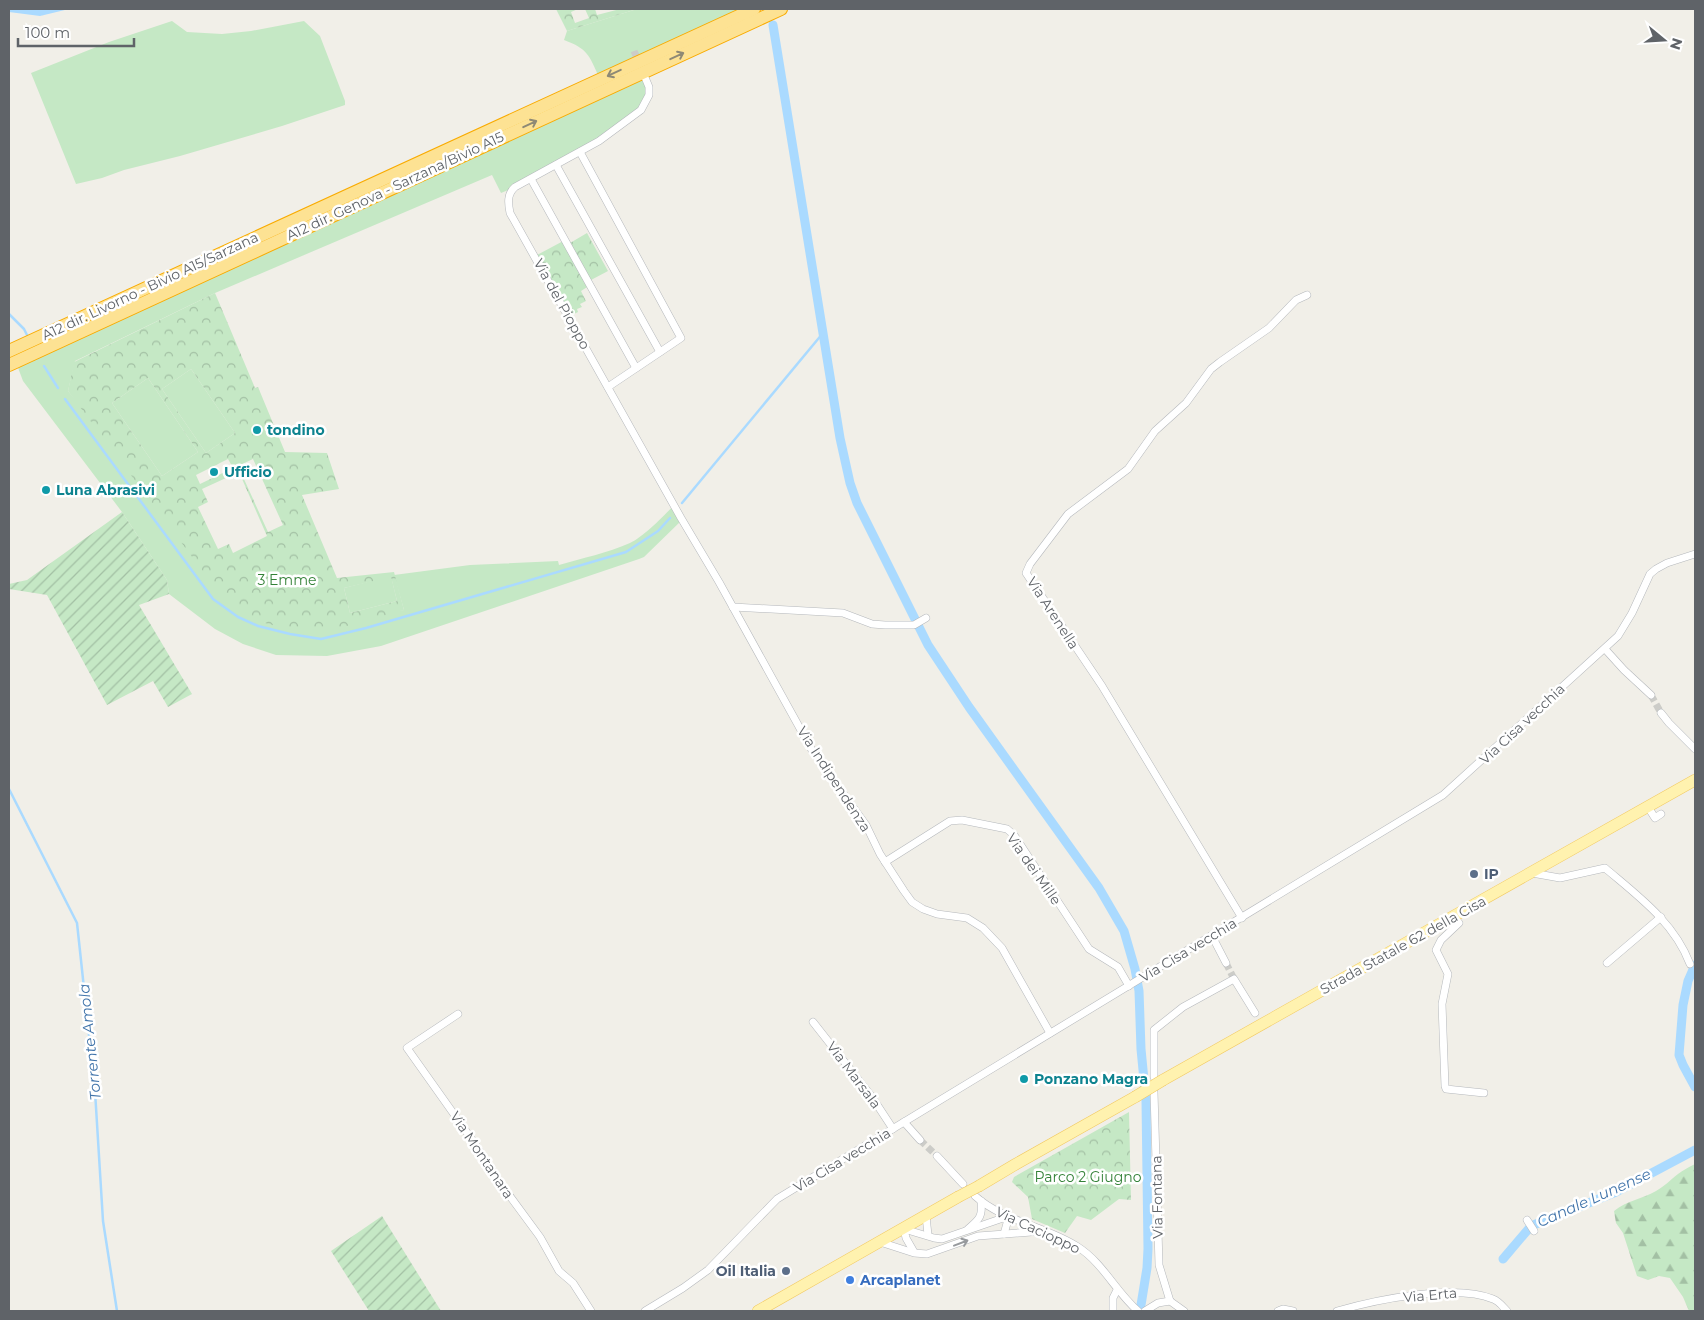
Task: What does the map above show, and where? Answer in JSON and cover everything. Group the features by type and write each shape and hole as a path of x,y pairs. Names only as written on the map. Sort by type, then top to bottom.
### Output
{"highway":[{"name":"A12 dir. Livorno - Bivio A15/Sarzana","path":"9,351 754,9"},
{"name":"A12 dir. Genova - Sarzana/Bivio A15","path":"9,364 781,9"}],"main road":[{"name":"Strada Statale 62 della Cisa","path":"978,1195 1016,1164 1135,1097 1158,1079 1454,917 1695,780"},
{"path":"758,1311 958,1198 978,1195"}],"street":[{"name":"Via del Pioppo","path":"644,75 649,87 649,95 641,110 599,141 511,191 508,196 508,204 510,213 719,582"},
{"path":"580,152 682,338 608,387"},
{"path":"556,165 660,352"},
{"path":"531,179 636,368"},
{"name":"Via Arenella","path":"1242,918 1102,686 1026,573 1030,564 1068,514 1128,469 1155,431 1186,403 1211,369 1269,328 1290,305 1307,295"},
{"name":"Via Cisa vecchia","path":"645,1311 708,1270 777,1200 1443,796 1618,636 1650,574 1667,563 1695,554"},
{"name":"Via Indipendenza","path":"719,582 812,752 866,825 885,862 912,902 923,909 937,914 967,918 977,923 992,937 1002,948 1050,1033"},
{"path":"733,607 843,613 872,624 914,625 924,620"},
{"path":"1605,649 1651,695"},
{"path":"1662,713 1669,723 1695,749"},
{"path":"1648,807 1656,818"},
{"name":"Via dei Mille","path":"885,862 950,821 962,820 1007,829 1014,836 1089,948 1118,967 1131,984"},
{"path":"1532,873 1560,878 1605,868 1661,917 1685,950 1690,964"},
{"path":"1454,917 1459,923 1441,940 1436,950 1448,974 1442,1004 1445,1086 1446,1088 1484,1093"},
{"path":"1607,963 1661,917"},
{"path":"1212,936 1226,963"},
{"path":"1158,1079 1154,1030 1183,1007 1234,979 1255,1014"},
{"name":"Via Montanara","path":"458,1014 407,1048 473,1141 498,1180 540,1237 559,1271 573,1283 592,1311"},
{"name":"Via Marsala","path":"813,1022 872,1097 893,1129"},
{"name":"Via Fontana","path":"1154,1092 1159,1265 1170,1302"},
{"path":"904,1122 920,1140"},
{"path":"937,1156 962,1184"},
{"path":"965,1232 982,1214 978,1195"},
{"name":"Via Cacioppo","path":"978,1195 1009,1216 1072,1243 1087,1254 1117,1290"},
{"path":"926,1216 928,1235"},
{"path":"914,1253 906,1238 904,1229 942,1239 1009,1216"},
{"path":"1004,1234 1009,1216"},
{"path":"1527,1220 1534,1231"},
{"path":"880,1242 914,1253 927,1254 978,1236 1044,1231"},
{"path":"1113,1311 1113,1298 1117,1290 1138,1311"},
{"name":"Via Erta","path":"1337,1311 1362,1304 1456,1292 1474,1293 1494,1299 1507,1311"},
{"path":"1146,1311 1158,1303 1170,1302 1184,1311"},
{"path":"1278,1311 1283,1309 1293,1311"}],"green space":[{"path":"556,9 578,9 571,12 575,23 589,18 585,9 595,9 597,15 620,9 637,9 567,31"},
{"path":"637,9 747,9 599,77 587,54 578,46 564,40 567,31"},
{"path":"172,21 187,32 222,34 251,31 304,21 320,36 345,105 180,156 76,184 31,73 109,42"},
{"path":"644,75 649,87 646,103 599,141 501,193 492,175 215,293 75,361 68,391 265,623 404,610 394,575 470,565 558,561 559,565 604,553 630,543 647,531 674,505 682,520 644,557 639,559 381,646 327,656 276,655 243,644 215,629 169,594 167,580 122,512 23,381 17,365"},
{"path":"587,233 608,271 591,280 592,284 581,291 586,301 580,304 582,307 577,309 578,312 570,316 537,255 567,239 570,243"},
{"name":"3 Emme","path":"215,293 255,388 258,387 285,452 327,453 339,489 302,495 337,578 394,572 404,610 332,630 310,632 287,629 265,623 242,613 213,585 68,391 74,362","holes":["191,369 235,433 206,453 162,389","148,378 198,452 162,476 112,403","228,459 233,468 200,484 196,475","253,459 283,525 268,532 238,466","239,472 267,536 233,553 229,544 218,549 198,507 208,502 202,489","391,577 397,601 350,613 344,588"]},
{"path":"191,369 235,433 206,453 162,389"},
{"path":"148,378 198,452 162,476 112,403"},
{"path":"122,512 167,580 169,594 139,605 192,694 168,707 153,681 107,705 47,595 9,589 9,584 27,580"},
{"path":"391,576 397,601 350,613 344,588"},
{"name":"Parco 2 Giugno","path":"1129,1112 1131,1200 1119,1199 1091,1220 1077,1216 1065,1233 1032,1219 1028,1197 1012,1182 1014,1177"},
{"path":"1695,1164 1695,1311 1689,1311 1683,1297 1670,1278 1659,1276 1648,1280 1637,1276 1623,1233 1616,1223 1614,1211 1625,1204 1656,1191"},
{"path":"382,1216 441,1311 369,1311 331,1251"}],"water":[{"path":"9,9 69,9 40,16 9,12"}],"waterway":[{"path":"773,25 840,438 850,483 857,503 928,645 969,707 1099,888 1124,931 1135,969 1139,991 1141,1049 1146,1101 1148,1249 1141,1305"},
{"path":"9,314 24,329 28,337"},
{"path":"682,503 823,333"},
{"path":"44,366 58,388"},
{"path":"65,399 213,599 238,617 258,626 290,634 321,639 366,628 626,552 658,531 670,518"},
{"name":"Torrente Amola","path":"9,789 77,923 95,1091 103,1221 117,1311"},
{"name":"Canale Lunense","path":"1695,965 1688,981 1683,1005 1679,1055 1695,1087"},
{"name":"Canale Lunense","path":"1503,1259 1531,1226 1616,1192 1695,1150"}],"tunnel":[{"path":"634,51 639,63"},
{"path":"1651,695 1661,713"},
{"path":"1226,963 1234,979"},
{"path":"920,1140 937,1156"}],"place":[{"name":"tondino","path":"257,430"},
{"name":"Ufficio","path":"214,472"},
{"name":"Luna Abrasivi","path":"46,490"},
{"name":"IP","path":"1474,874"},
{"name":"Ponzano Magra","path":"1024,1079"},
{"name":"Oil Italia","path":"786,1271"},
{"name":"Arcaplanet","path":"850,1280"}]}
